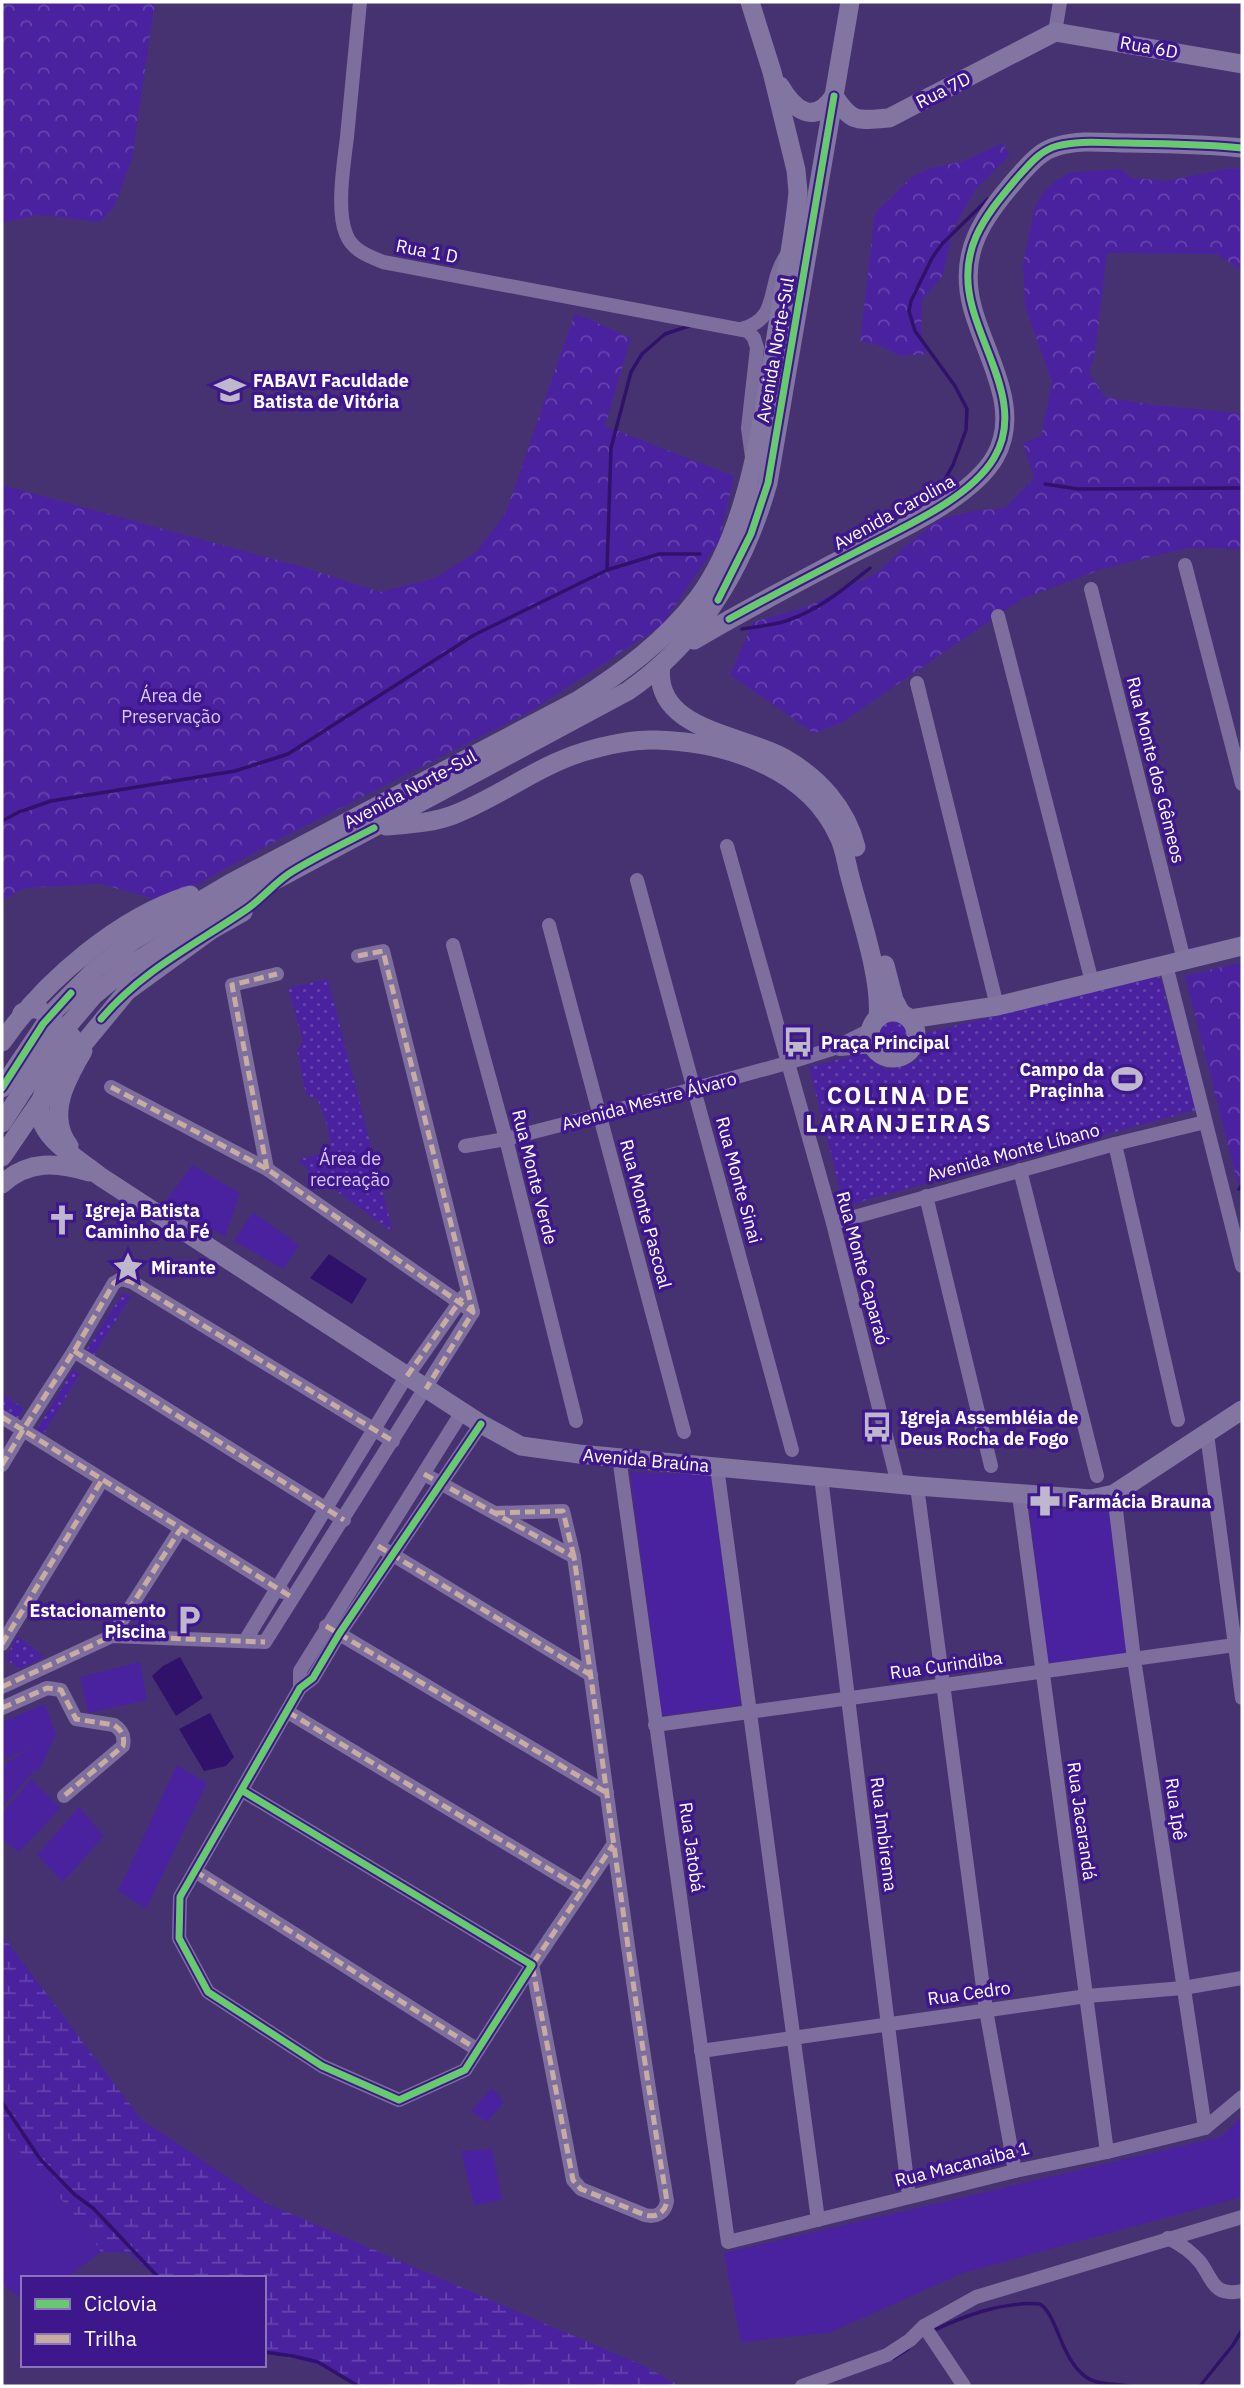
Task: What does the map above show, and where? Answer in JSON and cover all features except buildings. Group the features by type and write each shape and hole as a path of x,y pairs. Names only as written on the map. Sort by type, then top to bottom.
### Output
{"street":[{"name":"Rua 1 D","path":"360,2 343,176 343,222 346,235 354,247 383,262 741,329"},
{"path":"750,2 772,72 791,103 801,110 814,112 822,110 834,96"},
{"name":"Avenida Norte-Sul","path":"2,1088 57,1023 129,966 183,931 610,701 661,666 680,649 710,611 739,563 761,509 776,436 850,2"},
{"path":"1055,32 1060,2"},
{"name":"Rua 7D","path":"834,96 846,115 861,120 889,118 1055,32"},
{"name":"Rua 6D","path":"1055,32 1242,64"},
{"name":"Avenida Norte-Sul","path":"2,1123 77,987 114,955 163,922 232,883 557,712 626,669 652,648 699,596 717,566 731,534 753,461 790,250 798,181 772,72"},
{"name":"Avenida Carolina","path":"680,649 745,611 918,519 969,488 996,456 1006,410 972,306 967,275 976,233 991,208 1036,156 1055,146 1076,142 1202,144 1242,148"},
{"path":"741,329 755,325 768,310 778,268 790,250"},
{"path":"741,329 748,331 754,338 757,348 748,428 753,461"},
{"path":"1185,565 1242,784"},
{"name":"Rua Monte dos Gêmeos","path":"1091,589 1175,962 1205,1122 1237,1222 1242,1266"},
{"path":"998,616 1092,982"},
{"path":"374,828 430,821 456,814 560,760 617,743 666,741 699,745 740,755 778,770 814,800 840,838 878,988 874,1032 885,1057 901,1057 914,1046 909,1022 887,974 852,834 840,808 825,789 784,758 688,720 663,692 661,666"},
{"path":"916,683 997,1006"},
{"name":"Rua Monte Caparaó","path":"727,846 908,1485 942,1685 986,2010 1015,2171"},
{"path":"2,1157 40,1101 117,1001 141,979 211,930 248,908 291,872"},
{"name":"Rua Monte Sinai","path":"637,880 792,1450"},
{"path":"2,1042 22,1013 87,953 134,920 178,899 232,883"},
{"name":"Rua Monte Pascoal","path":"550,925 684,1432"},
{"name":"Rua Monte Verde","path":"453,945 506,1139 576,1421"},
{"path":"874,1032 889,1013 909,1022 955,1014 1242,946"},
{"path":"2,1687 112,1636 265,1642 473,1312 383,951 358,956"},
{"path":"267,1169 232,985 277,974"},
{"path":"22,1013 36,1008 72,1037 72,1046 47,1082 40,1101"},
{"path":"80,1161 58,1126 58,1108 71,1074 101,1019"},
{"name":"Avenida Mestre Álvaro","path":"465,1146 506,1139 787,1063 874,1032"},
{"path":"111,1087 267,1169 473,1312"},
{"name":"Avenida Braúna","path":"40,1101 43,1121 51,1139 101,1177 426,1389 521,1446 821,1477 1091,1499 1114,1494 1242,1410"},
{"name":"Avenida Monte Líbano","path":"833,1223 1115,1144 1205,1122"},
{"path":"1115,1144 1178,1420"},
{"name":"Avenida Braúna","path":"2,1184 16,1173 37,1165 73,1168 101,1177"},
{"path":"1020,1170 1097,1476"},
{"path":"926,1196 991,1466"},
{"path":"2,1465 114,1283 121,1279 132,1283 393,1441"},
{"path":"245,1641 407,1376 457,1302 469,1291"},
{"path":"74,1351 344,1520"},
{"path":"333,1630 378,1546 462,1412"},
{"path":"2,1417 293,1598"},
{"path":"481,1424 393,1555 300,1671 300,1688 288,1712 180,1897 179,1938 208,1992 322,2066 399,2100 465,2070 613,1845"},
{"path":"1207,1434 1239,1645 1242,1698"},
{"name":"Rua Jatobá","path":"619,1457 728,2242"},
{"path":"718,1467 818,2220"},
{"path":"424,1474 574,1557"},
{"name":"Rua Imbirema","path":"821,1477 909,2196"},
{"path":"2,1644 102,1480"},
{"name":"Rua Ipê","path":"1114,1494 1134,1659 1205,2128"},
{"name":"Rua Jacarandá","path":"1019,1495 1107,2152"},
{"path":"243,1791 532,1965 573,2180 581,2189 645,2215 660,2214 667,2201 639,2033 574,1557 563,1511 495,1513"},
{"path":"112,1636 180,1530"},
{"path":"378,1546 591,1675"},
{"path":"333,1630 607,1793"},
{"name":"Rua Curindiba","path":"655,1725 1239,1645"},
{"path":"2,1708 47,1688 61,1690 76,1719 120,1728 125,1740 123,1746 64,1796"},
{"path":"288,1712 582,1889"},
{"path":"195,1871 478,2050"},
{"name":"Rua Cedro","path":"701,2051 1087,1996 1183,1989 1242,1978"},
{"path":"1205,2128 1242,2097"},
{"name":"Rua Macanaiba 1","path":"728,2242 909,2196 1205,2128"},
{"path":"802,2386 887,2355 925,2326 976,2297 1242,2217"},
{"path":"1168,2238 1186,2248 1202,2263 1214,2285 1225,2292 1242,2291"},
{"path":"925,2326 964,2386"}],"green space":[{"path":"2,2 155,2 132,159 114,207 100,222 38,215 2,223"},
{"path":"1002,143 1010,155 975,190 953,230 943,275 922,300 921,333 926,354 900,356 881,346 860,341 875,213 912,177 928,169 964,161"},
{"path":"1242,168 1242,271 1217,254 1107,253 1095,354 1089,372 1105,397 1154,405 1242,413 1242,549 1187,548 1102,569 1022,599 841,723 814,733 730,675 753,622 806,607 878,572 938,520 972,511 1005,508 1034,478 1023,443 1041,436 1052,382 1025,306 1023,263 1035,206 1044,192 1057,180 1072,172 1122,169 1131,178 1167,181"},
{"name":"Área de Preservação","path":"575,313 631,338 605,426 734,476 719,541 662,625 531,711 274,842 165,902 101,884 24,888 2,901 2,485 303,567 380,592 435,578 476,552 506,512"},
{"path":"1242,962 1242,1200 1185,976"},
{"path":"1160,976 1196,1110 844,1206 809,1067 863,1053 885,1069 902,1067 917,1060 925,1033"},
{"name":"Área de recreação","path":"328,979 393,1232 297,1160 331,1151 328,1128 318,1100 306,1094 297,1050 303,1041 288,988"},
{"path":"893,1020 905,1025 910,1037 905,1049 893,1054 881,1049 876,1037 881,1025"},
{"path":"192,1165 240,1193 225,1237 166,1201"},
{"path":"253,1212 299,1245 283,1269 234,1241"},
{"path":"123,1293 131,1296 93,1357 85,1352"},
{"path":"73,1369 80,1374 43,1435 36,1431"},
{"path":"2,1394 24,1409 17,1420 2,1410"},
{"path":"630,1472 711,1475 741,1705 662,1716"},
{"path":"1029,1508 1109,1513 1128,1653 1048,1663"},
{"path":"143,1600 159,1612 144,1627 135,1616"},
{"path":"17,1636 45,1657 19,1669 6,1659"},
{"path":"140,1662 147,1700 88,1713 80,1677"},
{"path":"45,1704 56,1734 39,1771 34,1771 2,1808 2,1765 37,1744 2,1761 2,1722"},
{"path":"177,1765 207,1783 146,1909 118,1891"},
{"path":"31,1779 61,1808 19,1852 2,1839 2,1813"},
{"path":"79,1807 104,1836 63,1882 37,1855"},
{"path":"2,1935 141,2119 268,2204 644,2366 680,2386 358,2386 315,2364 266,2352 266,2276 154,2276 129,2253 101,2252 85,2227 2,2131"},
{"path":"492,2088 504,2102 487,2122 471,2111"},
{"path":"1242,2116 1242,2197 963,2273 829,2333 741,2342 724,2253 1221,2137"},
{"path":"2,2131 85,2227 101,2252 70,2276 21,2276 21,2298 2,2284"},
{"path":"492,2149 502,2200 474,2205 461,2151"}],"shaded area":[{"path":"329,1254 367,1279 352,1304 310,1278"},
{"path":"180,1657 203,1698 176,1716 152,1676"},
{"path":"210,1713 234,1757 226,1766 204,1771 179,1729"}],"waterway":[{"path":"941,486 953,465 966,430 967,409 955,386 915,331 909,311 911,301 932,258 942,244 988,199"},
{"path":"607,570 611,448 631,372 642,354 665,334 689,326"},
{"path":"1045,484 1078,489 1242,488"},
{"path":"2,821 51,801 235,771 288,754 474,635 607,570 659,554 700,554"},
{"path":"742,629 786,621 809,611 870,568"},
{"path":"1239,1189 1242,1185"},
{"path":"2,2102 40,2159 75,2195 93,2208 157,2276"},
{"path":"932,2331 998,2307 1040,2304 1051,2318 1077,2369 1091,2380 1130,2386"},
{"path":"1200,2386 1242,2330"},
{"path":"894,2358 908,2349"},
{"path":"266,2352 318,2362 358,2386"}],"marked path":[{"path":"358,956 383,951 473,1312 426,1389"},
{"path":"267,1169 232,985 277,974"},
{"path":"111,1087 267,1169 473,1312"},
{"path":"2,1417 23,1430 114,1283 121,1279 132,1282 393,1441"},
{"path":"407,1376 462,1298"},
{"path":"74,1351 344,1520"},
{"path":"2,1465 23,1430 293,1598"},
{"path":"424,1474 574,1557 630,1960 667,2201 662,2211 653,2216 581,2189 573,2180 532,1965 613,1845"},
{"path":"2,1644 102,1480"},
{"path":"495,1513 563,1511 574,1557"},
{"path":"112,1636 180,1530"},
{"path":"378,1546 591,1675"},
{"path":"326,1626 607,1793"},
{"path":"2,1687 112,1636 265,1642"},
{"path":"2,1708 47,1688 61,1690 76,1719 114,1725 121,1731 123,1746 64,1796"},
{"path":"288,1712 582,1889"},
{"path":"195,1871 478,2050"}],"cycle path":[{"path":"718,600 751,534 768,483 834,96"},
{"path":"729,619 932,512 968,487 994,458 1002,439 1005,420 1003,401 972,306 968,268 976,236 984,222 1035,159 1057,146 1082,142 1242,148"},
{"path":"101,1019 151,972 247,909 287,875 374,828"},
{"path":"2,1088 43,1024 71,993"},
{"path":"243,1791 532,1965 465,2070 399,2100 322,2066 208,1992 179,1938 180,1897 300,1688 313,1678 339,1634 481,1424"}],"place":[{"name":"FABAVI Faculdade Batista de Vitória","path":"230,390"},
{"name":"Praça Principal","path":"798,1042"},
{"name":"Campo da Praçinha","path":"1127,1079"},
{"name":"Igreja Batista Caminho da Fé","path":"62,1220"},
{"name":"Mirante","path":"128,1267"},
{"name":"Igreja Assembléia de Deus Rocha de Fogo","path":"877,1427"},
{"name":"Farmácia Brauna","path":"1045,1501"},
{"name":"Estacionamento Piscina","path":"189,1620"}],"district":[{"name":"COLINA DE LARANJEIRAS","path":"899,1109"}]}
